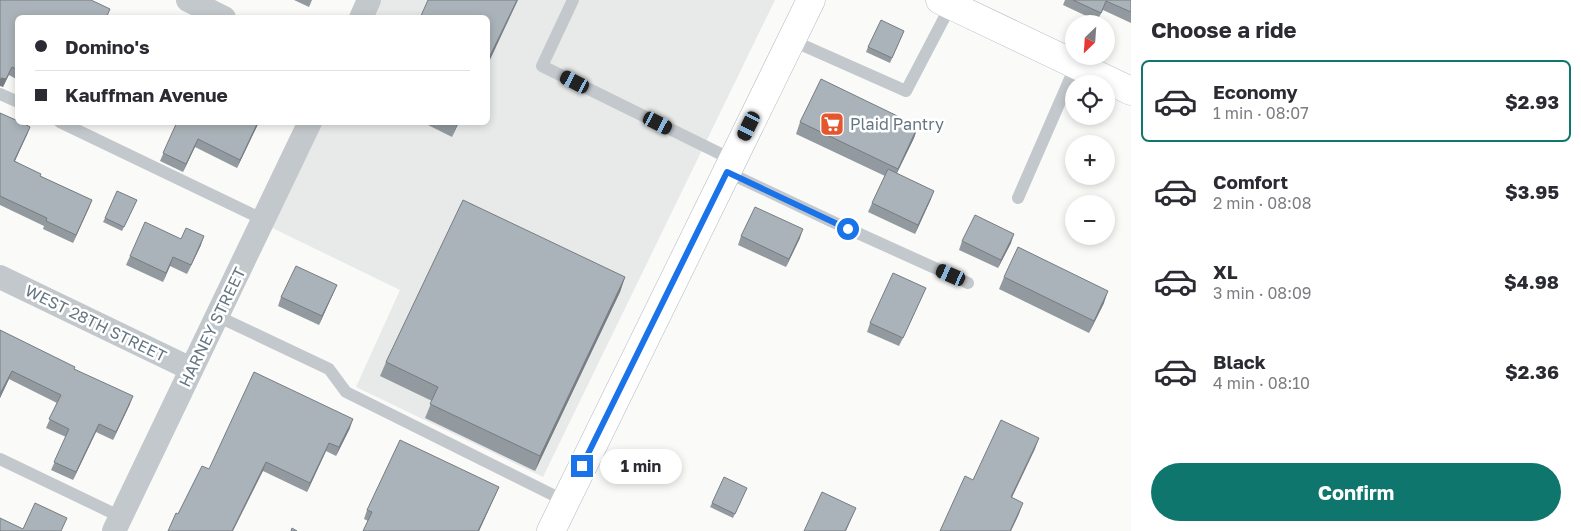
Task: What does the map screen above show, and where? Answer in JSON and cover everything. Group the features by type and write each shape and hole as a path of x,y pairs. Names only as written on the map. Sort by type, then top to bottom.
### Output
{"street":[{"path":"188,0 218,15"},
{"path":"362,15 369,0"},
{"path":"551,531 811,0"},
{"path":"946,3 1065,60"},
{"path":"1076,65 1131,91"},
{"name":"HARNEY STREET","path":"117,524 309,125"},
{"name":"WEST 28TH STREET","path":"0,277 191,369"}],"lane":[{"path":"573,0 542,66 830,221 968,283"},
{"path":"791,40 906,91 946,3"},
{"path":"1018,198 1076,65"},
{"path":"0,94 15,101"},
{"path":"66,125 264,220"},
{"path":"217,316 328,369 346,392 565,501"},
{"path":"0,459 117,524"}],"shaded area":[{"path":"366,0 775,0 543,477 356,387 400,290 260,222 307,125 490,125 490,15 359,15"}],"building":[{"path":"0,0 91,0 110,9 107,15 15,15 15,68 12,67 6,79 0,79"},
{"path":"428,0 517,0 490,56 490,15 421,15"},
{"path":"1073,0 1131,0 1131,12 1106,1 1101,13"},
{"path":"881,20 904,31 892,58 868,47"},
{"path":"821,79 918,126 898,169 800,122"},
{"path":"0,113 15,120 15,125 26,125 30,127 14,161 41,174 40,176 92,200 76,235 46,221 47,218 0,196"},
{"path":"176,125 257,125 240,160 198,139 186,164 163,153"},
{"path":"888,169 934,191 918,225 872,203"},
{"path":"117,191 137,200 124,227 105,218"},
{"path":"463,200 625,277 540,456 430,404 438,387 386,362"},
{"path":"755,207 803,229 789,259 741,236"},
{"path":"975,215 1014,234 1001,260 962,241"},
{"path":"145,222 181,239 186,228 204,236 191,265 173,257 166,273 130,256"},
{"path":"1018,247 1108,291 1094,321 1004,277"},
{"path":"296,266 337,285 322,316 281,297"},
{"path":"893,273 926,288 903,338 870,323"},
{"path":"0,330 75,367 74,369 133,396 116,432 99,424 76,472 54,462 69,429 49,419 61,395 12,371 0,394"},
{"path":"254,372 353,419 339,447 329,443 310,483 266,462 232,531 168,531 202,466 209,469"},
{"path":"1001,420 1039,438 1011,497 1023,503 1010,531 940,531 965,476 973,480"},
{"path":"400,440 499,487 478,531 363,531 372,512 367,510"},
{"path":"724,477 747,488 735,514 712,503"},
{"path":"822,492 856,508 845,531 804,531"},
{"path":"35,503 67,518 61,531 0,531 0,518 23,529"}],"place":[{"name":"Plaid Pantry","path":"832,124"}],"route":[{"path":"582,466 727,172 848,229"}]}
